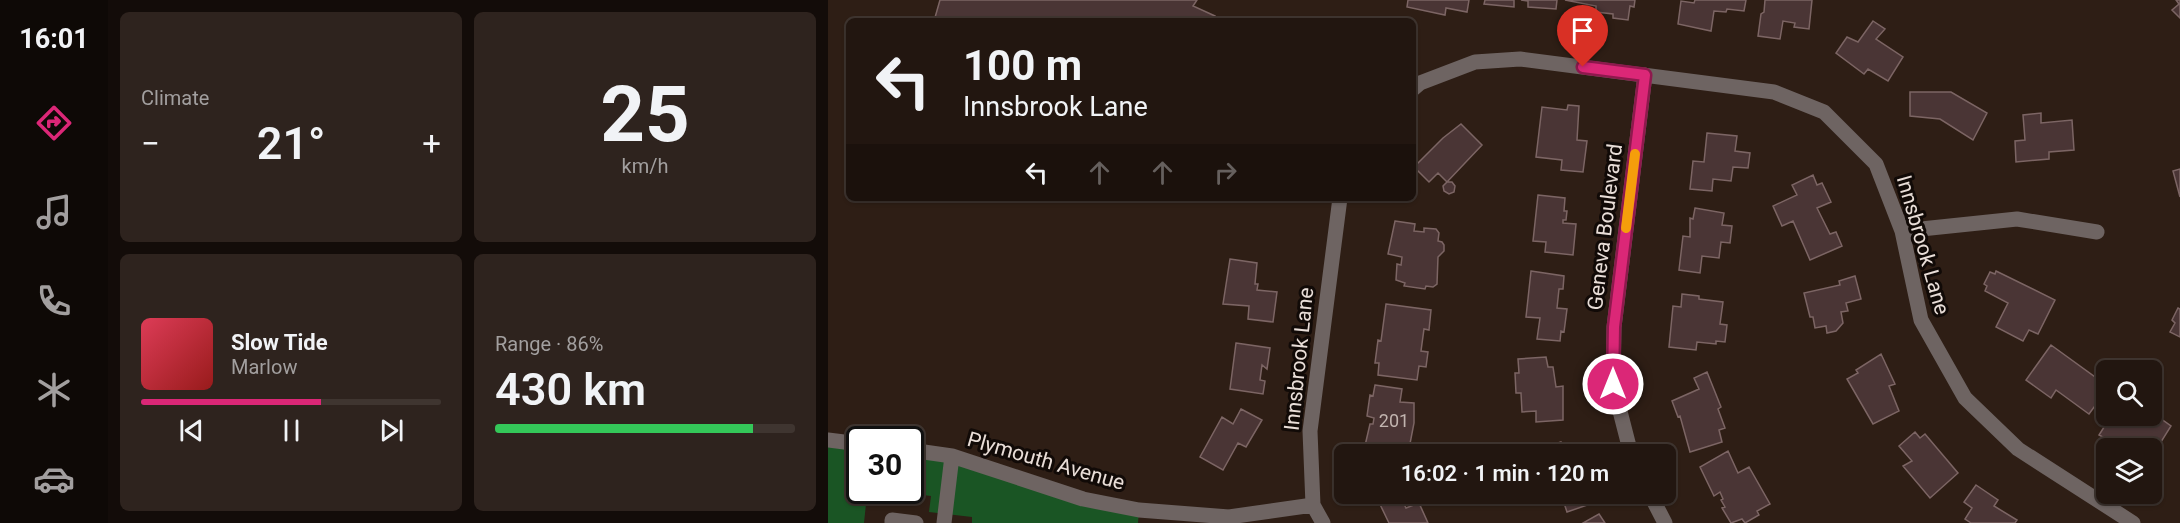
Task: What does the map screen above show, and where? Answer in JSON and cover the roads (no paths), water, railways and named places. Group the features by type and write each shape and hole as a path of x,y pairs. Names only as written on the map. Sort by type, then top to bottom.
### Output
{"street":[{"name":"Innsbrook Lane","path":"1416,86 1475,62 1520,59 1774,92 1824,112 1876,164 1902,231 1921,320 1965,398 2018,449 2133,523"},
{"name":"Geneva Boulevard","path":"1628,444 1613,384 1614,327 1645,75"},
{"name":"Innsbrook Lane","path":"1323,523 1313,505 1310,431 1340,201"},
{"path":"1902,231 2017,219 2097,232"},
{"path":"828,440 846,442"},
{"name":"Plymouth Avenue","path":"924,452 952,456 1083,499 1139,510 1229,517 1313,505"},
{"path":"944,523 952,456"},
{"path":"1655,504 1665,523"},
{"path":"892,523 892,520 916,523"}]}
